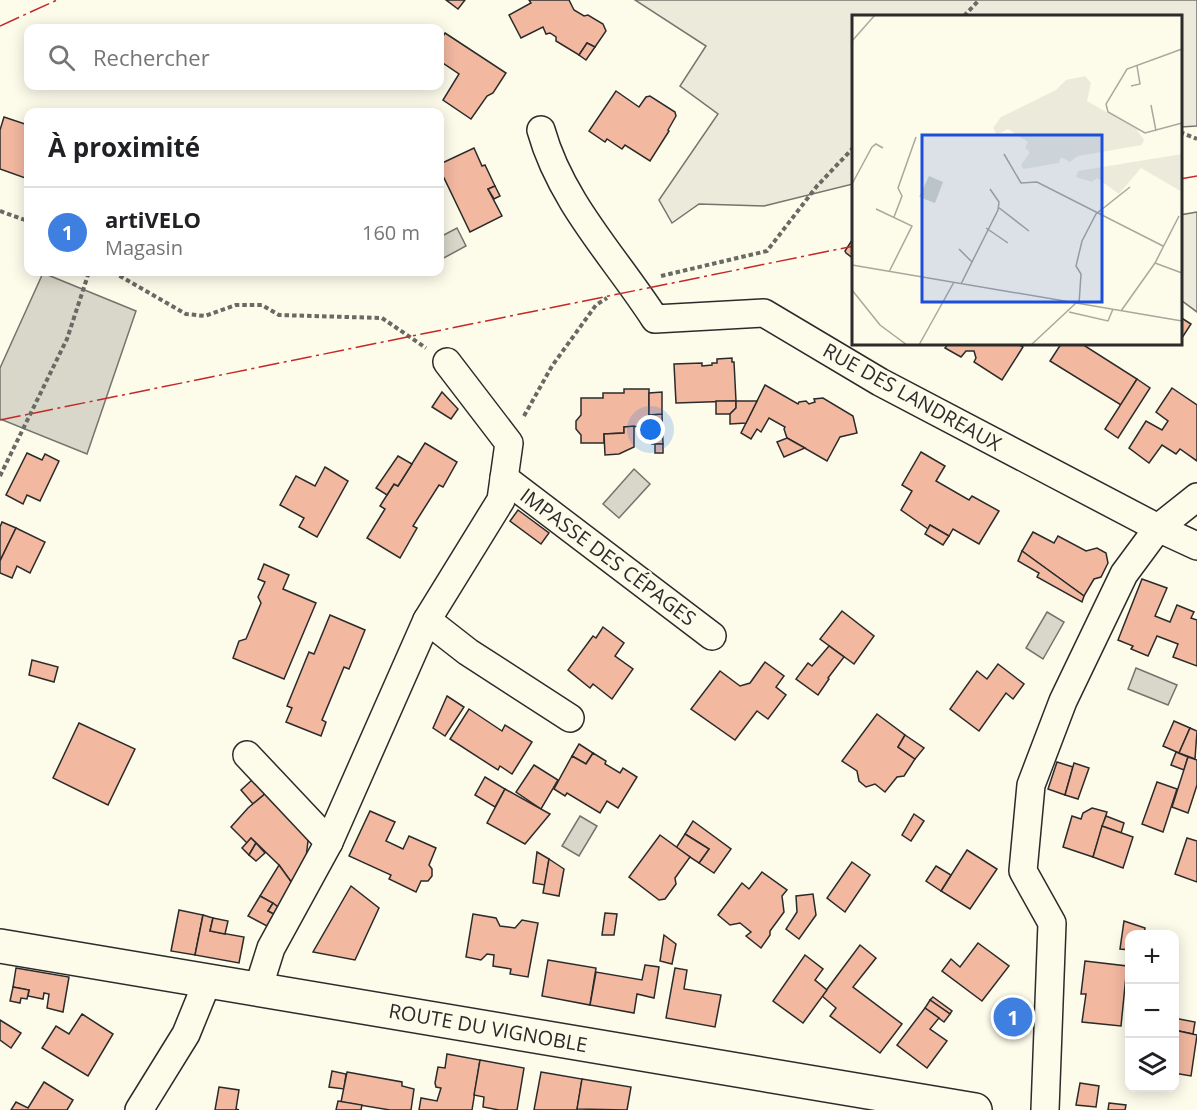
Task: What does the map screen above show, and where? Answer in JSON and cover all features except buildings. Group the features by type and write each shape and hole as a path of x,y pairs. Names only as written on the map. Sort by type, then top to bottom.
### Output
{"street":[{"name":"RUE DES LANDREAUX","path":"541,130 547,152 582,218 655,319 764,313 880,382 1158,528 1197,546"},
{"path":"447,362 509,443"},
{"name":"IMPASSE DES CÉPAGES","path":"258,989 271,948 330,842 427,620 501,500 509,443"},
{"name":"IMPASSE DES CÉPAGES","path":"504,478 712,636"},
{"path":"1046,1110 1052,923 1023,871 1031,785 1063,701 1124,574 1158,528 1197,497"},
{"path":"427,620 468,652 570,717"},
{"path":"247,755 330,842"},
{"name":"ROUTE DU VIGNOBLE","path":"0,946 975,1110"},
{"path":"139,1110 186,1034 208,980"}],"path":[{"path":"965,15 979,0"},
{"path":"1182,133 1197,139"},
{"path":"509,443 552,366 596,305 631,283 767,251 817,186 852,149"},
{"path":"0,211 24,220"},
{"path":"0,476 67,339 88,276"},
{"path":"120,276 186,314 205,316 236,305 262,305 279,315 382,318 447,362"}],"shaded area":[{"path":"635,0 1197,0 1197,126 1182,127 1182,15 852,15 852,184 764,206 699,204 672,223 659,200 718,114 680,86 706,46"},
{"path":"1197,212 1197,312 1182,301 1182,215"},
{"path":"457,228 466,246 444,258 444,235"},
{"path":"42,276 50,276 136,311 87,454 0,419 0,368"},
{"path":"634,469 650,484 619,518 603,504"},
{"path":"1047,612 1064,622 1043,659 1026,648"},
{"path":"1136,668 1177,685 1168,705 1128,689"},
{"path":"580,816 597,826 579,856 562,846"}],"power":[{"path":"0,26 57,0"},
{"path":"1182,179 1197,176"},
{"path":"0,420 852,246"}],"place":[{"name":"artiVELO","path":"1013,1017"}]}
